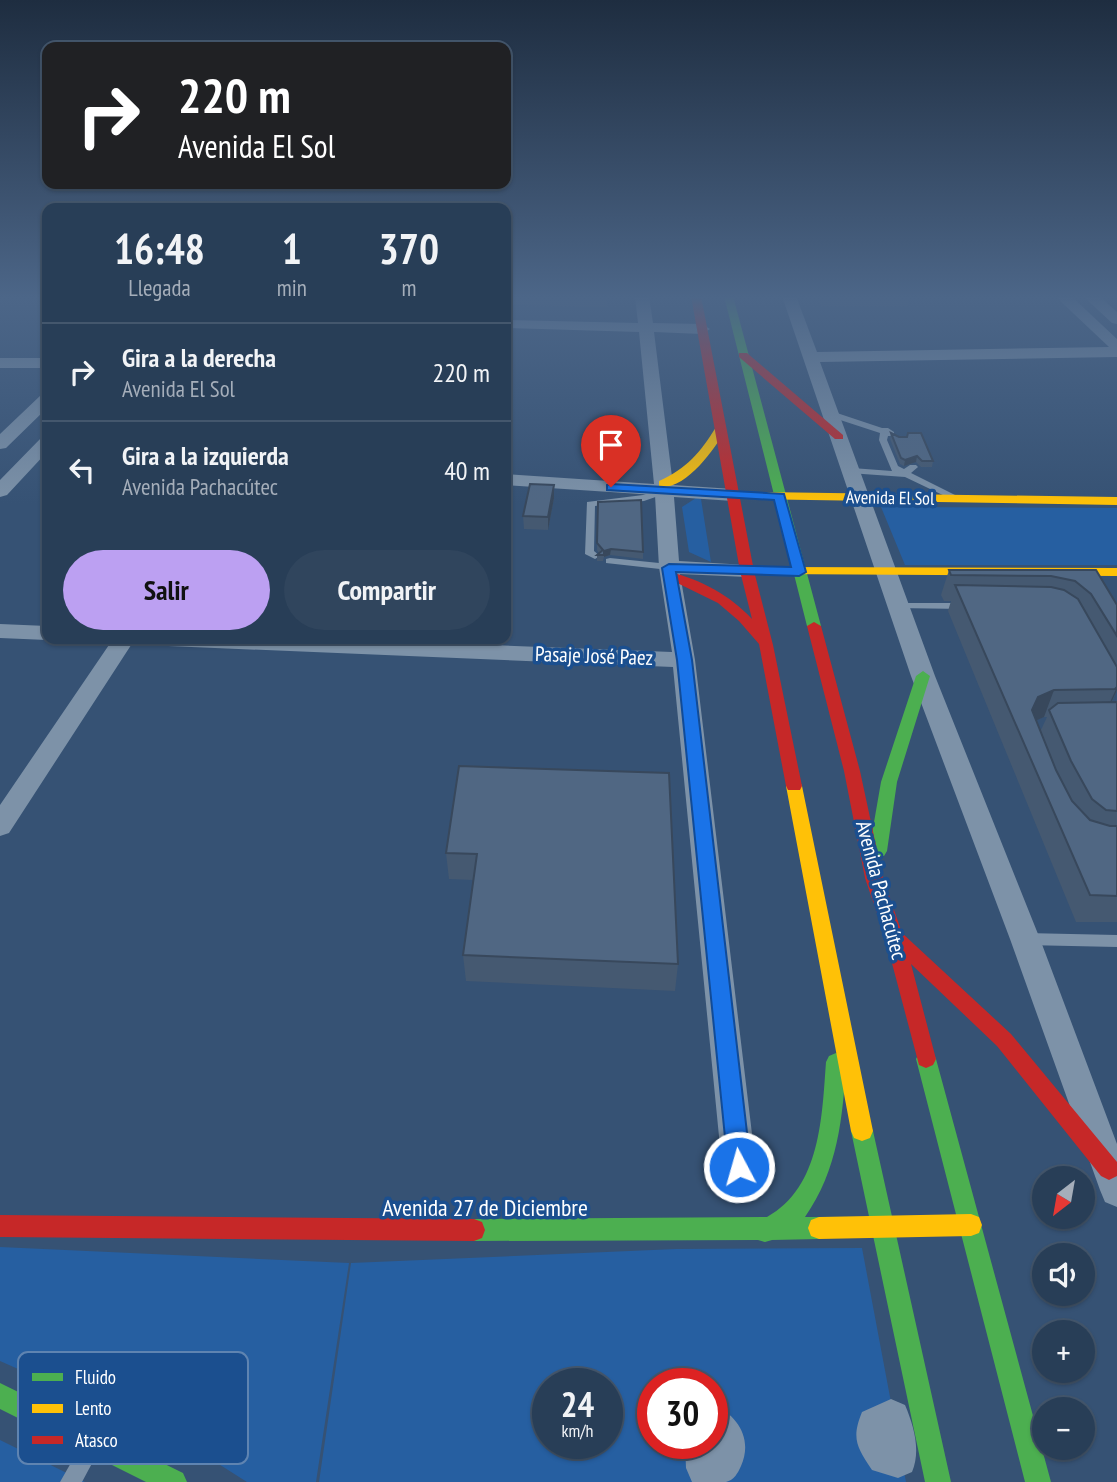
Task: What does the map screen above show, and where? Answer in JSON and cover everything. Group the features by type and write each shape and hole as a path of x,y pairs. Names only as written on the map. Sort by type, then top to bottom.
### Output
{"main road":[{"path":"709,365 747,570 766,645 881,1227 938,1482"},
{"name":"Avenida Pachacútec","path":"746,365 852,771 874,878 894,937 1038,1482"},
{"path":"753,365 767,379 816,414 839,437"},
{"path":"664,487 699,463 710,450 720,429"},
{"name":"Avenida El Sol","path":"733,495 1117,501"},
{"path":"747,570 888,573 1117,572"},
{"path":"669,572 724,599 746,617 766,645"},
{"path":"874,878 889,782 923,676"},
{"path":"894,937 1003,1040 1114,1176"},
{"path":"765,1231 796,1211 816,1177 835,1090 838,1011"},
{"name":"Avenida 27 de Diciembre","path":"0,1226 765,1231 971,1225"},
{"path":"0,1396 18,1405"},
{"path":"138,1464 174,1482"}],"street":[{"path":"650,365 664,487 669,572 684,660 739,1167"},
{"path":"814,365 923,676 1114,1176"},
{"path":"0,444 42,404"},
{"path":"0,491 42,450"},
{"name":"Avenida El Sol","path":"511,480 664,487 733,495"},
{"path":"669,572 747,570"},
{"path":"0,631 42,633"},
{"path":"0,826 121,644"},
{"name":"Pasaje José Paez","path":"364,644 684,660"},
{"path":"707,1459 708,1468 718,1466 724,1459"}],"lane":[{"path":"831,414 886,430 901,439"},
{"path":"886,430 883,439 894,468 958,499"},
{"path":"852,471 904,474 913,467"},
{"path":"595,556 589,552 590,504 619,504 664,487"},
{"path":"618,562 669,572"},
{"path":"899,606 979,606"},
{"path":"1025,939 1117,940"},
{"path":"70,1482 82,1464"}],"shaded area":[{"path":"696,498 701,499 711,562 689,552 682,507"},
{"path":"881,507 1117,508 1117,565 905,565"},
{"path":"0,1247 349,1263 316,1482 247,1482 219,1464 248,1464 248,1352 18,1352 18,1369 0,1361"},
{"path":"862,1248 906,1482 319,1482 351,1263 676,1249"},
{"path":"0,1440 18,1449 18,1464 49,1464 85,1482 0,1482"}],"building":[{"path":"891,433 907,437 908,433 921,433 933,461 922,461 917,456 905,460 901,458"},
{"path":"530,484 554,485 548,517 523,516"},
{"path":"641,500 643,552 611,549 604,551 604,555 597,555 603,550 597,543 598,502"},
{"path":"949,570 1096,570 1117,605 1117,636 1091,594 1075,581 1051,576 951,575"},
{"path":"955,585 1051,587 1064,590 1078,599 1117,667 1115,689 1054,690 1038,697 1032,710 1056,770 1072,801 1090,820 1117,826 1117,896 1090,895"},
{"path":"1117,702 1117,811 1106,810 1092,799 1071,761 1049,710 1058,703"},
{"path":"459,766 669,773 678,964 463,955 477,854 446,853"}],"traffic: fast":[{"path":"746,365 814,626"},
{"path":"878,851 889,782 923,676"},
{"path":"926,1059 1038,1482"},
{"path":"765,1231 794,1213 817,1176 828,1139 836,1062"},
{"path":"862,1131 938,1482"},
{"path":"474,1230 819,1228"},
{"path":"0,1396 18,1405"},
{"path":"138,1464 174,1482"}],"traffic: slow":[{"path":"663,484 697,462 720,429"},
{"path":"756,496 1117,501"},
{"path":"776,571 1117,572"},
{"path":"794,786 862,1131"},
{"path":"819,1228 971,1225"}],"traffic: jam":[{"path":"709,365 747,571 766,645 794,786"},
{"path":"755,365 839,437"},
{"path":"670,576 711,592 734,608 763,641"},
{"path":"814,626 852,771 874,878 894,937 926,1059"},
{"path":"894,937 1004,1040 1109,1169"},
{"path":"0,1226 474,1230"}],"route":[{"path":"611,487 780,496 799,572 669,568 684,660 739,1167"}]}
